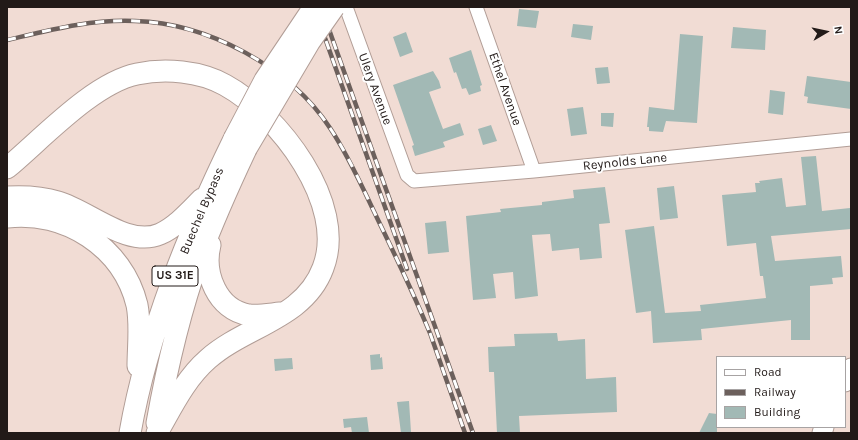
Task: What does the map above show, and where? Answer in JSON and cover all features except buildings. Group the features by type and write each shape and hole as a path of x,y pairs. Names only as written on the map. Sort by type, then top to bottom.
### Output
{"main road":[{"name":"Buechel Bypass","path":"156,433 175,336 199,257 216,215 240,144 266,80 314,7"},
{"name":"Buechel Bypass","path":"130,433 139,394 159,323 206,196 334,7"},
{"path":"7,168 81,105 114,83 127,77 153,72 186,73 202,76 225,85 255,108 294,149 312,177 326,210 328,223 328,247 323,269 306,298 269,324 234,340 206,360 182,389 156,433"},
{"path":"7,197 20,196 58,202 123,233 145,237 160,234 168,229 206,196"},
{"path":"216,215 209,249 208,263 212,280 219,296 228,305 249,315 283,313"},
{"path":"7,217 33,216 64,223 93,239 104,248 120,267 133,292 139,319 139,394"},
{"path":"846,380 851,368"}],"street":[{"name":"Ulery Avenue","path":"346,7 405,170"},
{"name":"Ethel Avenue","path":"476,7 534,171"},
{"name":"Reynolds Lane","path":"405,170 410,179 422,181 851,139"}],"railway":[{"path":"314,7 407,269"},
{"path":"321,7 473,433"},
{"path":"7,40 87,23 135,21 163,24 191,30 245,52 270,68 293,86 313,106 337,139 393,251 432,338"},
{"path":"430,333 465,433"}]}
